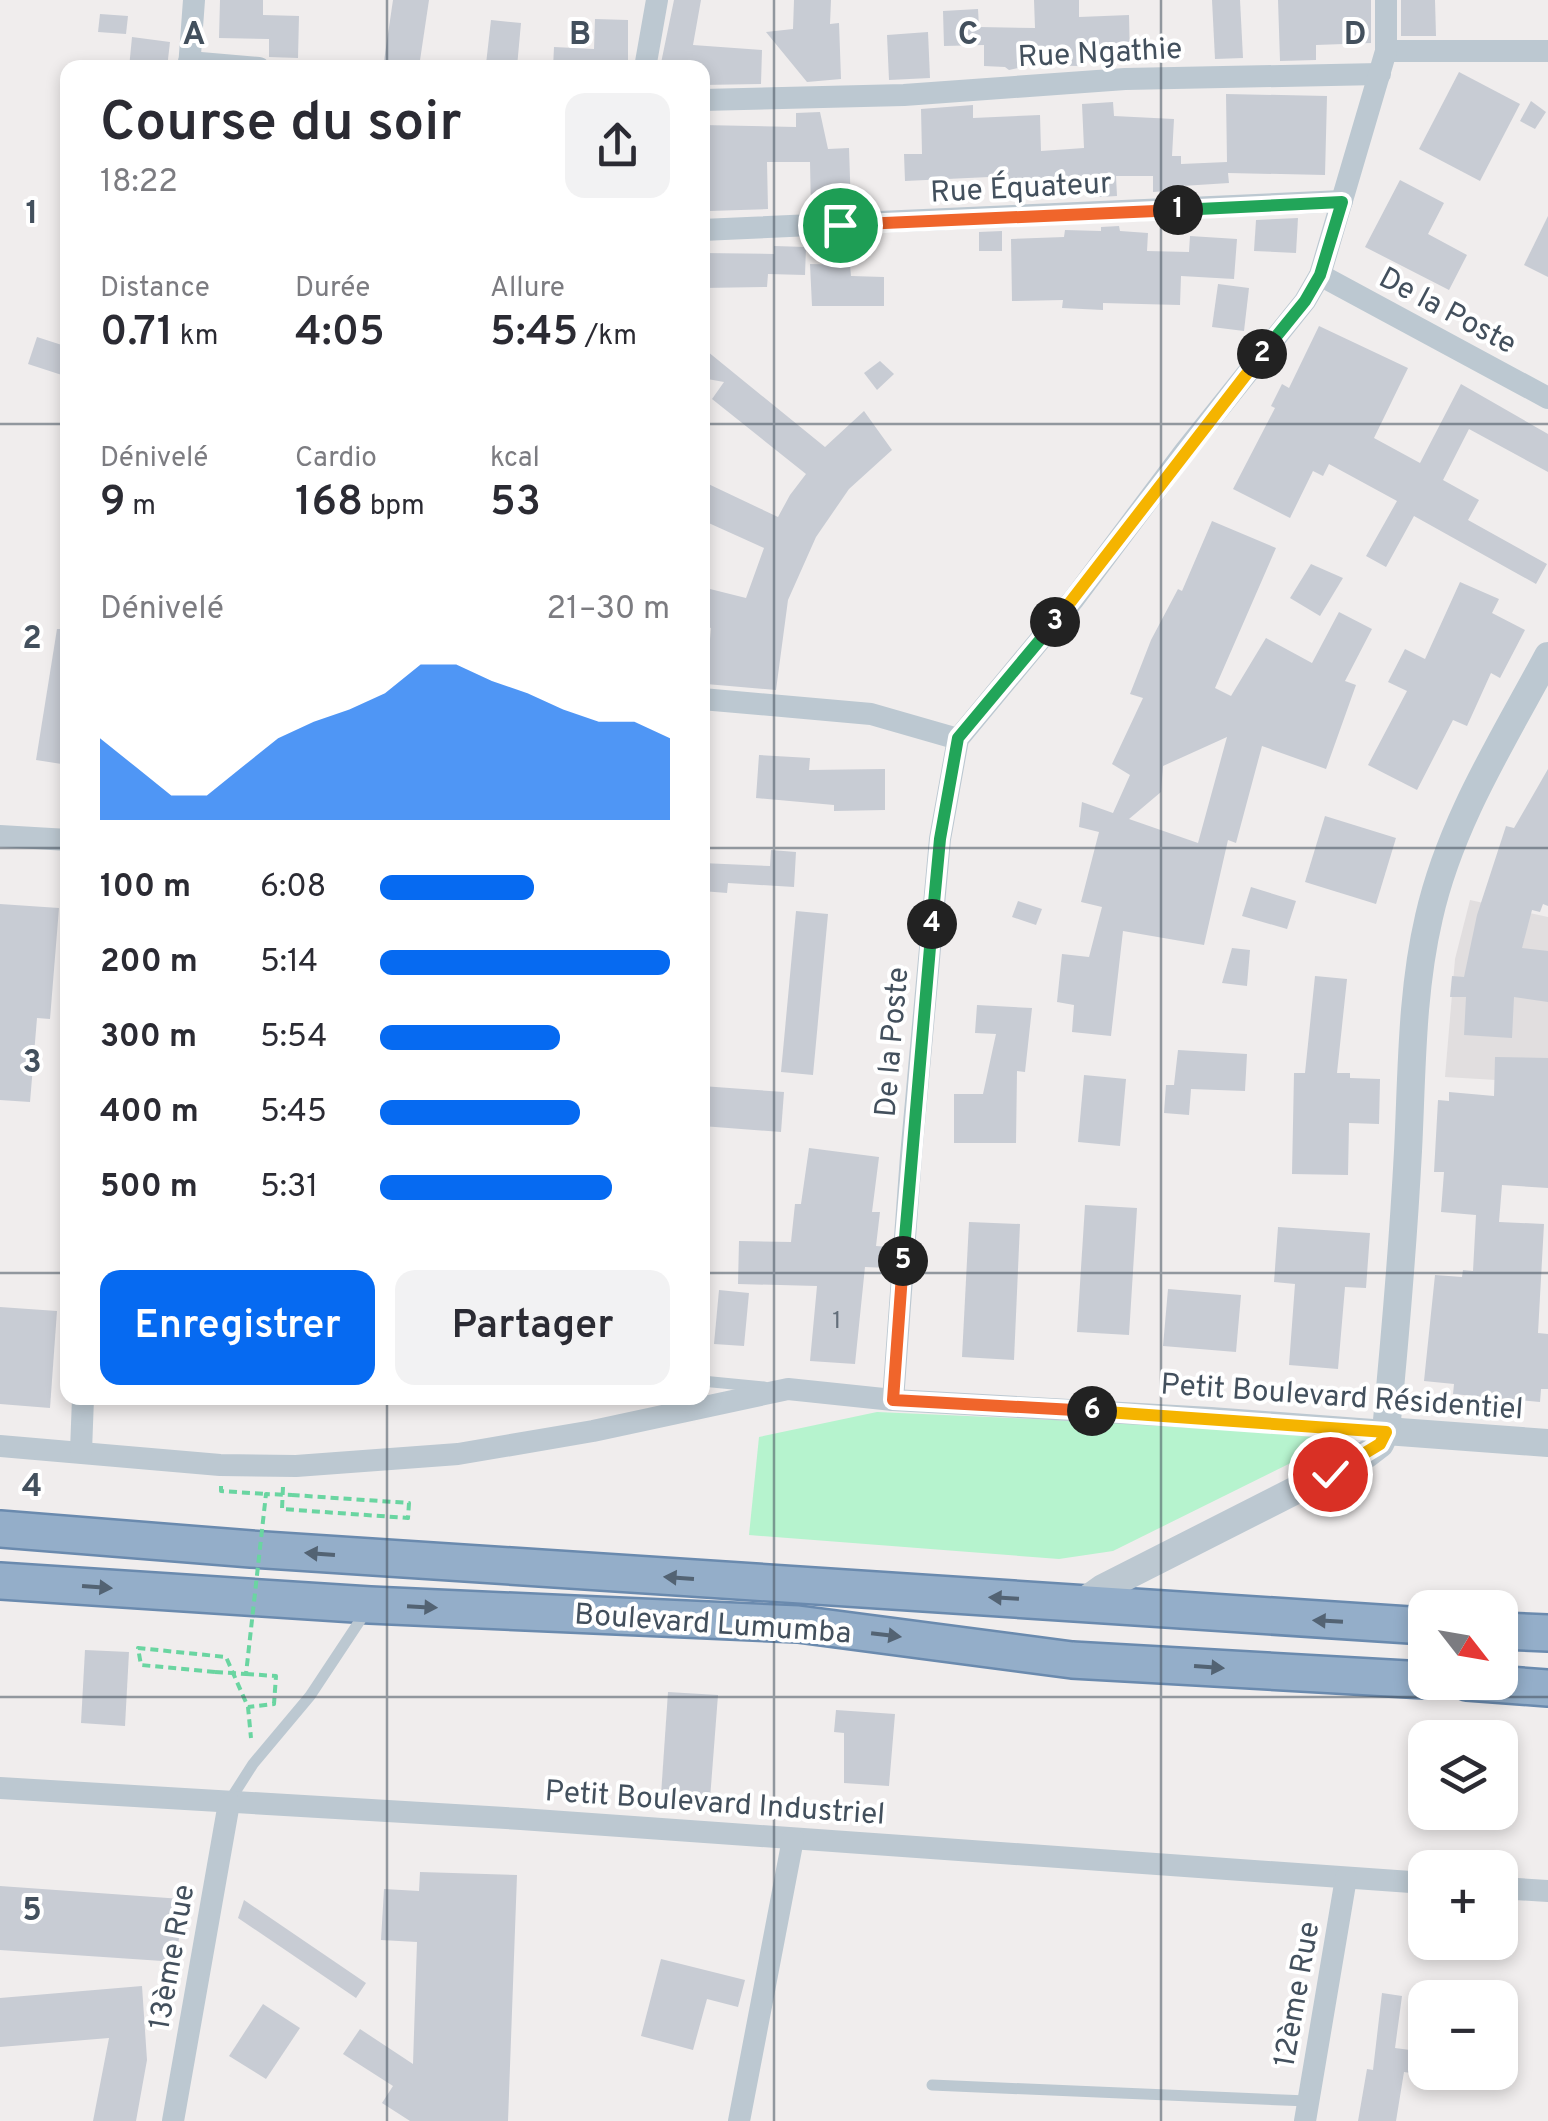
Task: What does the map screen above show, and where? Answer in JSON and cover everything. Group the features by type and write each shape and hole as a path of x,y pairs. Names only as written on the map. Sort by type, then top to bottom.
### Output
{"highway":[{"name":"Boulevard Lumumba","path":"0,1528 291,1552 1408,1625"},
{"name":"Boulevard Lumumba","path":"0,1581 370,1605 798,1624 1072,1660 1408,1679"},
{"path":"1518,1632 1548,1634"},
{"path":"1518,1686 1548,1688"}],"street":[{"path":"189,60 194,0"},
{"path":"646,60 657,0"},
{"name":"De la Poste","path":"893,1400 940,839 958,738 1074,599 1184,451 1305,301 1320,275 1383,62 1386,0"},
{"name":"Rue Ngathie","path":"710,100 904,95 1548,51"},
{"name":"Rue Équateur","path":"710,230 1342,202"},
{"name":"De la Poste","path":"1320,275 1548,398"},
{"path":"1082,1603 1103,1588 1355,1461 1380,1444 1386,1432 1402,1256 1418,976 1429,916 1447,855 1476,790 1548,656"},
{"path":"710,700 872,714 958,738"},
{"path":"0,836 60,840"},
{"name":"Petit Boulevard Résidentiel","path":"0,1446 220,1465 284,1466 458,1454 593,1431 788,1389 893,1400 1548,1443"},
{"path":"81,1451 83,1405"},
{"name":"Petit Boulevard Industriel","path":"0,1788 522,1819 1408,1882"},
{"name":"13ème Rue","path":"173,2121 229,1803"},
{"path":"739,2121 793,1839"},
{"name":"12ème Rue","path":"1306,2111 1346,1878"},
{"path":"1518,1889 1548,1891"}],"lane":[{"path":"710,1382 788,1389"},
{"path":"229,1803 253,1764 310,1696 370,1605"},
{"path":"932,2085 1306,2111"}],"path":[{"path":"220,1491 266,1494 292,1495 409,1503 408,1518 282,1509 284,1466"},
{"path":"246,1674 266,1494"},
{"path":"248,1707 274,1704 276,1676 246,1674 215,1672 140,1665 138,1648 226,1658 248,1707 253,1764"}],"shaded area":[{"path":"1470,900 1548,917 1548,1083 1445,1077 1455,959"}],"green space":[{"path":"877,1412 1323,1432 1323,1447 1113,1551 1059,1559 749,1535 759,1437"}],"building":[{"path":"220,0 263,0 263,15 299,16 298,58 269,57 269,39 219,38"},
{"path":"393,0 429,0 420,60 384,60"},
{"path":"674,0 701,0 693,45 762,50 761,84 710,85 710,60 662,60"},
{"path":"794,0 831,0 830,24 839,23 841,79 807,82 766,32 793,29"},
{"path":"1034,0 1079,0 1079,17 1129,15 1130,58 1009,70 984,66 984,45 944,46 943,11 978,9 979,27 1035,28"},
{"path":"1212,0 1240,0 1243,58 1215,59"},
{"path":"1278,0 1371,0 1371,43 1316,45 1316,60 1280,61"},
{"path":"1401,0 1435,0 1436,36 1401,36"},
{"path":"100,14 128,16 126,34 98,32"},
{"path":"595,19 628,20 628,60 553,60 554,47 594,49"},
{"path":"491,20 521,23 518,60 486,60"},
{"path":"928,32 930,78 889,80 887,35"},
{"path":"132,37 170,42 168,60 130,60"},
{"path":"1459,72 1520,104 1480,181 1419,149"},
{"path":"1226,94 1327,96 1325,175 1228,173 1229,183 1153,192 1153,176 1116,176 1117,196 1099,197 1099,191 990,195 989,177 905,181 904,154 922,154 921,109 973,105 973,118 1040,115 1041,151 1084,148 1082,104 1113,102 1114,116 1174,119 1172,156 1181,156 1181,164 1227,162"},
{"path":"1531,101 1546,112 1535,129 1520,121"},
{"path":"820,112 828,149 849,148 851,208 811,210 810,162 767,162 768,209 710,211 710,125 796,127 796,113"},
{"path":"1400,180 1444,203 1428,234 1467,255 1449,290 1365,247"},
{"path":"1548,216 1548,277 1524,265"},
{"path":"1298,218 1296,253 1254,251 1256,220"},
{"path":"1119,226 1120,231 1148,233 1147,251 1189,252 1190,236 1237,239 1234,279 1181,276 1180,305 1103,303 1103,310 1062,308 1063,300 1012,301 1011,239 1064,237 1065,230 1101,231 1101,227"},
{"path":"1002,231 1002,251 979,251 979,232"},
{"path":"774,246 806,247 805,275 768,274 767,287 710,288 710,253 774,254"},
{"path":"810,264 850,265 851,276 884,277 884,306 812,306"},
{"path":"1218,284 1249,288 1244,331 1212,327"},
{"path":"1319,326 1408,368 1374,438 1420,463 1461,384 1548,434 1548,472 1469,429 1443,480 1479,500 1468,520 1547,564 1536,584 1414,516 1386,567 1366,556 1397,501 1329,464 1323,476 1313,471 1290,518 1233,489 1275,408 1271,406 1282,384 1289,388"},
{"path":"37,337 60,344 60,374 28,364"},
{"path":"710,354 825,447 864,411 892,450 849,489 816,537 788,600 776,690 710,684 710,589 746,598 764,548 710,524 710,485 778,517 806,474 712,399 724,382 710,379"},
{"path":"880,361 894,374 877,390 864,373"},
{"path":"1212,521 1276,548 1215,688 1231,696 1266,638 1312,663 1339,612 1372,629 1345,681 1356,685 1326,769 1262,746 1236,843 1228,840 1204,945 1123,931 1111,1036 1072,1032 1074,1005 1057,1002 1062,954 1089,957 1102,907 1081,902 1099,832 1079,827 1082,802 1113,813 1130,775 1112,764 1143,698 1130,694 1151,640 1178,589 1182,591","holes":["1227,737 1198,843 1129,819 1161,792 1163,766"]},
{"path":"1311,564 1343,578 1320,616 1290,598"},
{"path":"1460,582 1499,599 1492,613 1525,630 1500,678 1491,673 1467,726 1453,720 1417,790 1368,765 1407,691 1388,682 1405,649 1425,659"},
{"path":"57,629 60,629 60,764 36,760"},
{"path":"759,755 810,758 809,770 885,769 885,810 834,811 834,805 756,798"},
{"path":"1548,769 1548,906 1543,904 1540,912 1532,910 1522,948 1548,951 1548,1002 1514,997 1512,1038 1464,1035 1466,997 1450,997 1452,976 1464,977 1477,915 1506,826 1514,828"},
{"path":"1325,816 1396,838 1376,904 1305,882"},
{"path":"771,850 796,852 794,887 728,883 727,893 710,892 710,863 770,866"},
{"path":"1251,887 1296,901 1287,929 1242,916"},
{"path":"1018,901 1042,909 1036,925 1012,917"},
{"path":"0,904 59,908 50,1019 37,1018 30,1102 0,1100"},
{"path":"796,911 828,914 813,1075 781,1072"},
{"path":"1232,948 1250,950 1247,986 1222,983"},
{"path":"1315,976 1347,979 1337,1073 1350,1073 1350,1078 1380,1079 1379,1124 1349,1123 1348,1175 1292,1174 1294,1073 1305,1073"},
{"path":"977,1005 1032,1008 1025,1072 1017,1071 1016,1143 954,1143 954,1094 983,1094 996,1034 975,1033"},
{"path":"1178,1050 1247,1054 1245,1091 1191,1089 1189,1115 1164,1113 1166,1085 1174,1085"},
{"path":"1495,1057 1548,1058 1548,1188 1502,1185 1499,1222 1544,1224 1538,1333 1548,1334 1548,1389 1541,1389 1540,1402 1453,1394 1454,1384 1424,1381 1435,1275 1462,1277 1463,1270 1473,1271 1476,1215 1441,1212 1444,1172 1434,1172 1438,1100 1449,1101 1449,1092 1494,1096"},
{"path":"1084,1075 1126,1079 1120,1146 1078,1142"},
{"path":"710,1087 784,1092 781,1132 710,1127"},
{"path":"809,1148 879,1157 872,1212 880,1212 876,1246 889,1247 888,1268 865,1267 855,1364 810,1361 817,1286 738,1284 739,1241 791,1242 795,1204 801,1204"},
{"path":"1085,1205 1137,1208 1129,1335 1077,1332"},
{"path":"969,1222 1020,1224 1014,1360 962,1357"},
{"path":"1278,1227 1370,1233 1366,1288 1345,1287 1338,1369 1289,1365 1295,1284 1274,1282"},
{"path":"1168,1289 1241,1295 1236,1352 1163,1346"},
{"path":"719,1290 749,1293 744,1346 714,1344"},
{"path":"0,1307 57,1311 50,1408 0,1404"},
{"path":"85,1650 129,1652 125,1726 81,1723"},
{"path":"668,1692 718,1695 710,1799 661,1795"},
{"path":"836,1710 895,1714 889,1786 844,1783 844,1733 834,1732"},
{"path":"420,1872 517,1875 508,2121 410,2121 382,2103 393,2086 343,2054 360,2029 413,2064 417,1942 381,1940 384,1889 419,1891"},
{"path":"0,1886 182,1899 177,1962 0,1950"},
{"path":"244,1900 366,1983 356,1998 238,1918"},
{"path":"661,1959 745,1980 738,2007 707,1999 693,2050 641,2036"},
{"path":"142,1986 147,2060 136,2121 93,2121 109,2038 0,2047 0,1998"},
{"path":"1382,1993 1402,1996 1395,2048 1408,2050 1408,2073 1404,2072 1396,2121 1358,2121 1367,2069 1373,2070"},
{"path":"263,2004 300,2028 266,2079 229,2056"}],"route":[{"path":"840,225 1342,202 1320,275 1305,301 1184,451 1074,599 958,738 940,839 893,1400 1386,1432 1380,1444 1367,1454 1330,1474"}]}
